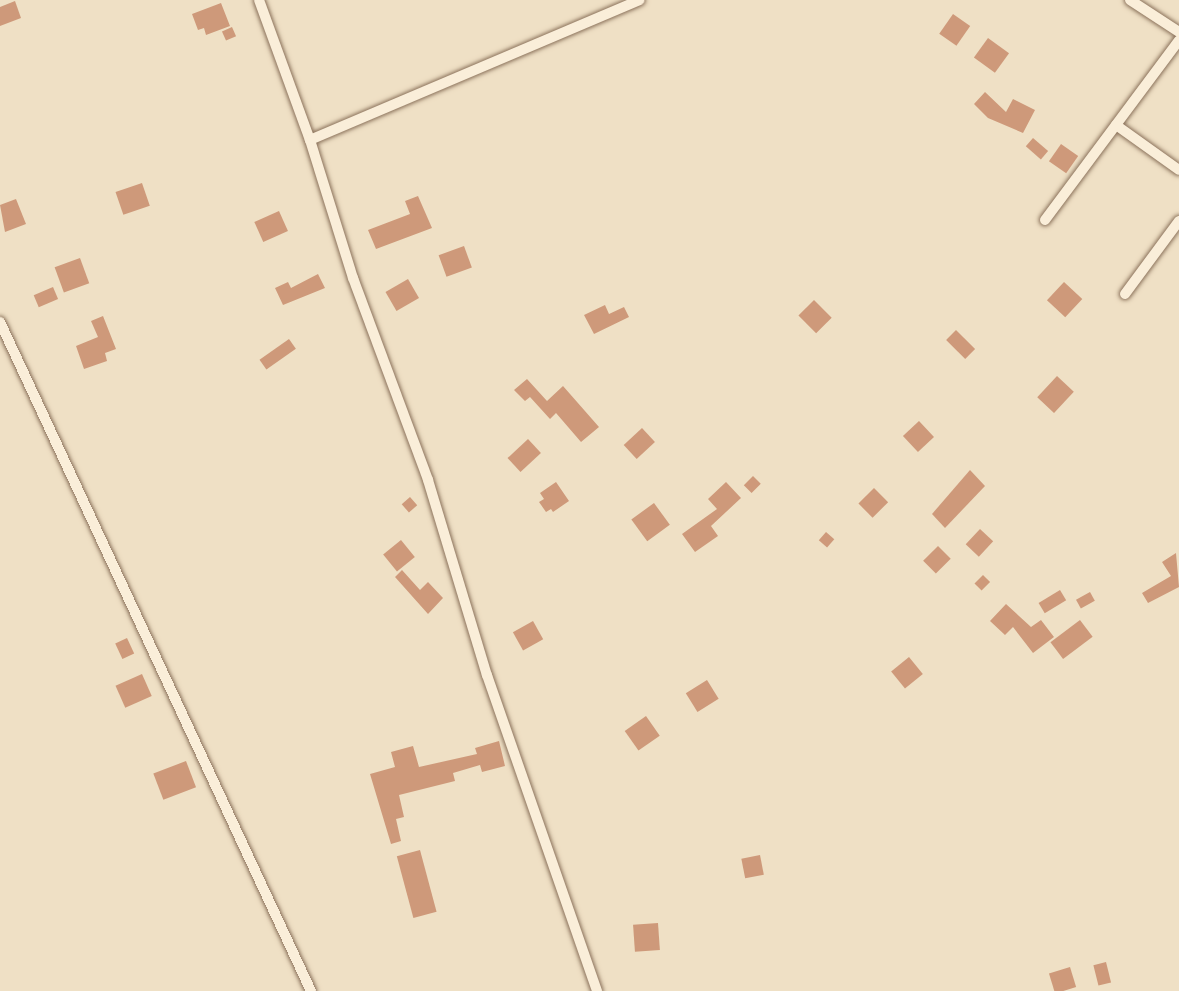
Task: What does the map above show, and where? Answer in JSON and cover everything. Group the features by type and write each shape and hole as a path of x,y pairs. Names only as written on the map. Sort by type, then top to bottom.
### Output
{"street":[{"path":"259,0 310,140 353,278 428,480 487,675 597,991"},
{"path":"310,140 640,0"},
{"path":"1130,0 1179,32"},
{"path":"1045,220 1179,40"},
{"path":"1116,125 1179,170"},
{"path":"1125,294 1179,221"},
{"path":"0,322 311,991"}],"building":[{"path":"15,1 21,18 0,26 0,7"},
{"path":"221,3 230,26 206,35 204,28 198,30 192,14"},
{"path":"953,14 970,26 956,46 939,34"},
{"path":"232,27 236,36 226,41 222,31"},
{"path":"988,38 1009,53 995,73 974,57"},
{"path":"985,92 1006,112 1013,99 1035,110 1023,133 988,118 974,104"},
{"path":"1033,138 1048,151 1041,159 1026,146"},
{"path":"1061,144 1078,156 1066,173 1049,161"},
{"path":"142,183 150,206 123,215 116,192"},
{"path":"418,196 432,228 376,249 368,230 410,214 405,201"},
{"path":"16,199 26,224 5,232 0,205"},
{"path":"279,211 288,231 263,242 254,222"},
{"path":"464,246 472,268 446,277 439,255"},
{"path":"80,258 89,283 64,293 55,267"},
{"path":"318,274 325,288 283,305 275,288 288,282 291,288"},
{"path":"408,279 419,298 396,311 385,292"},
{"path":"1064,282 1082,299 1065,317 1047,300"},
{"path":"53,287 58,299 39,307 34,295"},
{"path":"814,300 832,318 816,333 798,316"},
{"path":"605,305 609,314 624,307 629,317 594,334 584,315"},
{"path":"103,316 116,349 105,353 107,361 84,369 76,346 98,337 91,321"},
{"path":"956,330 975,349 965,359 946,340"},
{"path":"289,339 296,349 266,369 260,360"},
{"path":"1057,376 1074,392 1054,413 1037,397"},
{"path":"527,379 547,401 563,386 599,427 581,442 556,413 550,419 530,397 525,401 514,390"},
{"path":"919,421 934,437 918,452 903,436"},
{"path":"642,428 655,442 637,459 624,445"},
{"path":"528,439 541,453 520,472 508,458"},
{"path":"970,470 985,486 945,528 932,514"},
{"path":"753,476 761,484 752,493 744,485"},
{"path":"556,482 569,501 553,512 551,509 546,512 539,502 544,499 540,493"},
{"path":"726,482 741,498 711,526 718,536 695,552 682,534 717,509 708,499"},
{"path":"874,488 888,502 873,518 858,504"},
{"path":"410,497 417,505 409,513 402,504"},
{"path":"654,503 670,525 647,541 631,519"},
{"path":"980,529 993,541 979,557 966,544"},
{"path":"826,532 834,539 827,548 819,540"},
{"path":"401,540 415,557 397,572 383,554"},
{"path":"938,546 951,559 936,574 923,561"},
{"path":"1176,553 1179,587 1148,603 1142,593 1171,576 1162,562"},
{"path":"402,570 420,590 428,582 443,598 428,614 395,577"},
{"path":"983,575 990,582 982,591 975,583"},
{"path":"1060,590 1066,600 1045,613 1039,603"},
{"path":"1090,592 1095,601 1081,609 1076,600"},
{"path":"1006,604 1031,627 1041,620 1054,637 1033,653 1013,627 1005,635 990,621"},
{"path":"1080,620 1093,637 1063,659 1050,642"},
{"path":"533,621 543,639 523,651 513,632"},
{"path":"127,638 134,653 122,659 115,643"},
{"path":"909,657 923,674 905,689 891,671"},
{"path":"142,674 152,696 125,708 116,686"},
{"path":"707,680 719,699 697,712 686,693"},
{"path":"646,716 660,736 638,751 625,731"},
{"path":"499,741 505,766 482,772 480,765 453,773 455,781 399,795 404,817 396,819 401,841 391,844 370,774 395,767 391,752 413,746 419,767 477,754 475,748"},
{"path":"186,761 196,787 163,800 153,774"},
{"path":"420,850 437,912 413,918 397,856"},
{"path":"760,855 764,875 745,878 741,859"},
{"path":"658,923 660,950 635,952 633,925"},
{"path":"1106,962 1111,982 1098,986 1093,965"},
{"path":"1070,967 1076,987 1054,991 1049,973"}]}
